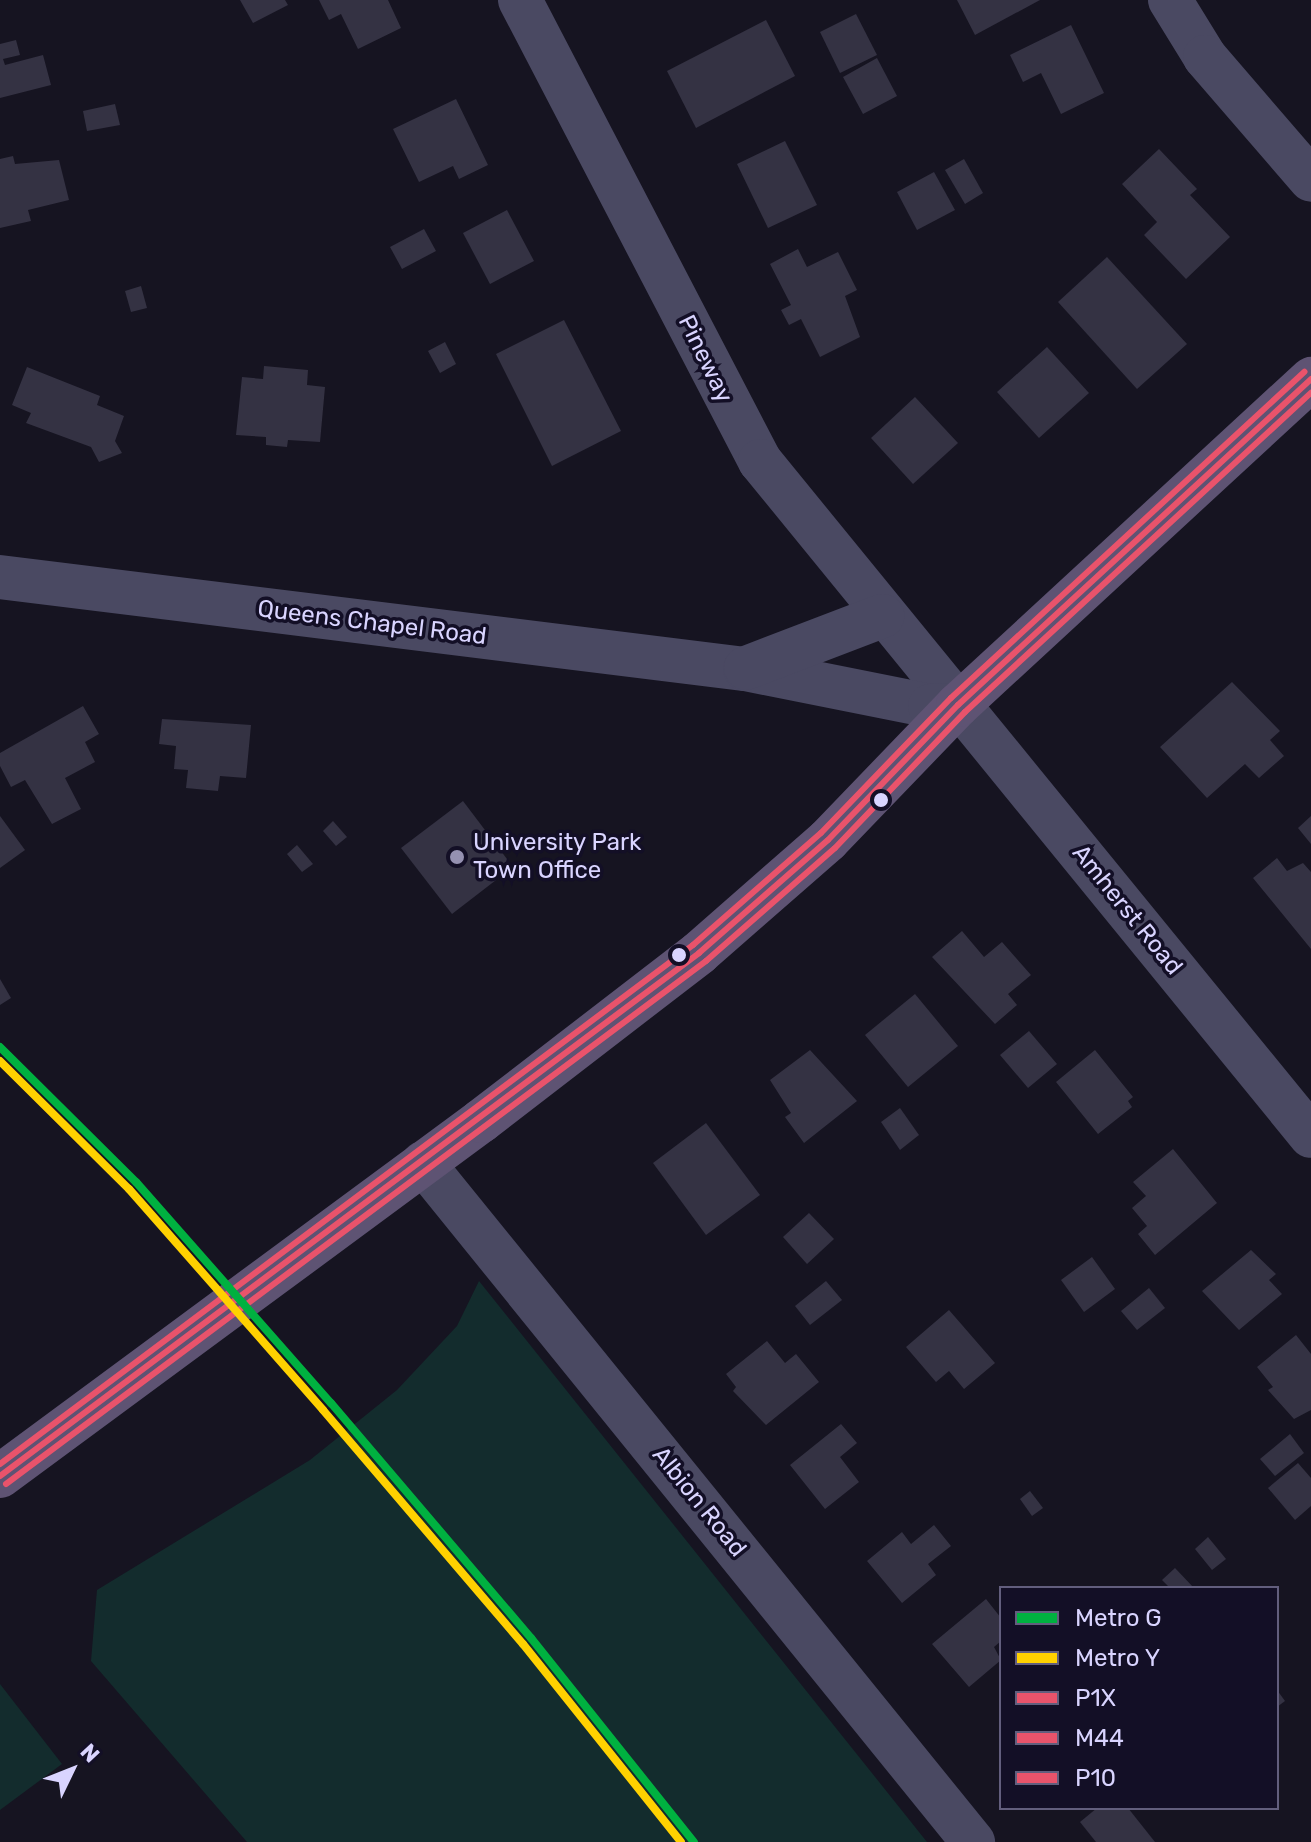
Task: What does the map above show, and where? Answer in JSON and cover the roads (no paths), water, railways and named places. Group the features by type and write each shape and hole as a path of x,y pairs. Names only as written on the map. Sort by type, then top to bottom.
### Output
{"main road":[{"path":"0,1476 638,1003 752,908 828,840 949,695 1311,379"}],"street":[{"name":"Pineway","path":"520,0 752,449 882,616 949,695"},
{"path":"1170,0 1222,78 1311,180"},
{"name":"Queens Chapel Road","path":"0,577 745,669 930,706 949,695"},
{"name":"Queens Chapel Road","path":"745,669 882,616"},
{"name":"Amherst Road","path":"949,695 1311,1136"},
{"name":"Albion Road","path":"423,1163 973,1842"}],"metro line":[{"name":"G","path":"0,1047 136,1182 331,1403 531,1638 694,1842"},
{"name":"Y","path":"0,1061 129,1189 323,1410 523,1644 681,1842"}],"place":[{"name":"University Park Town Office","path":"457,857"}]}
